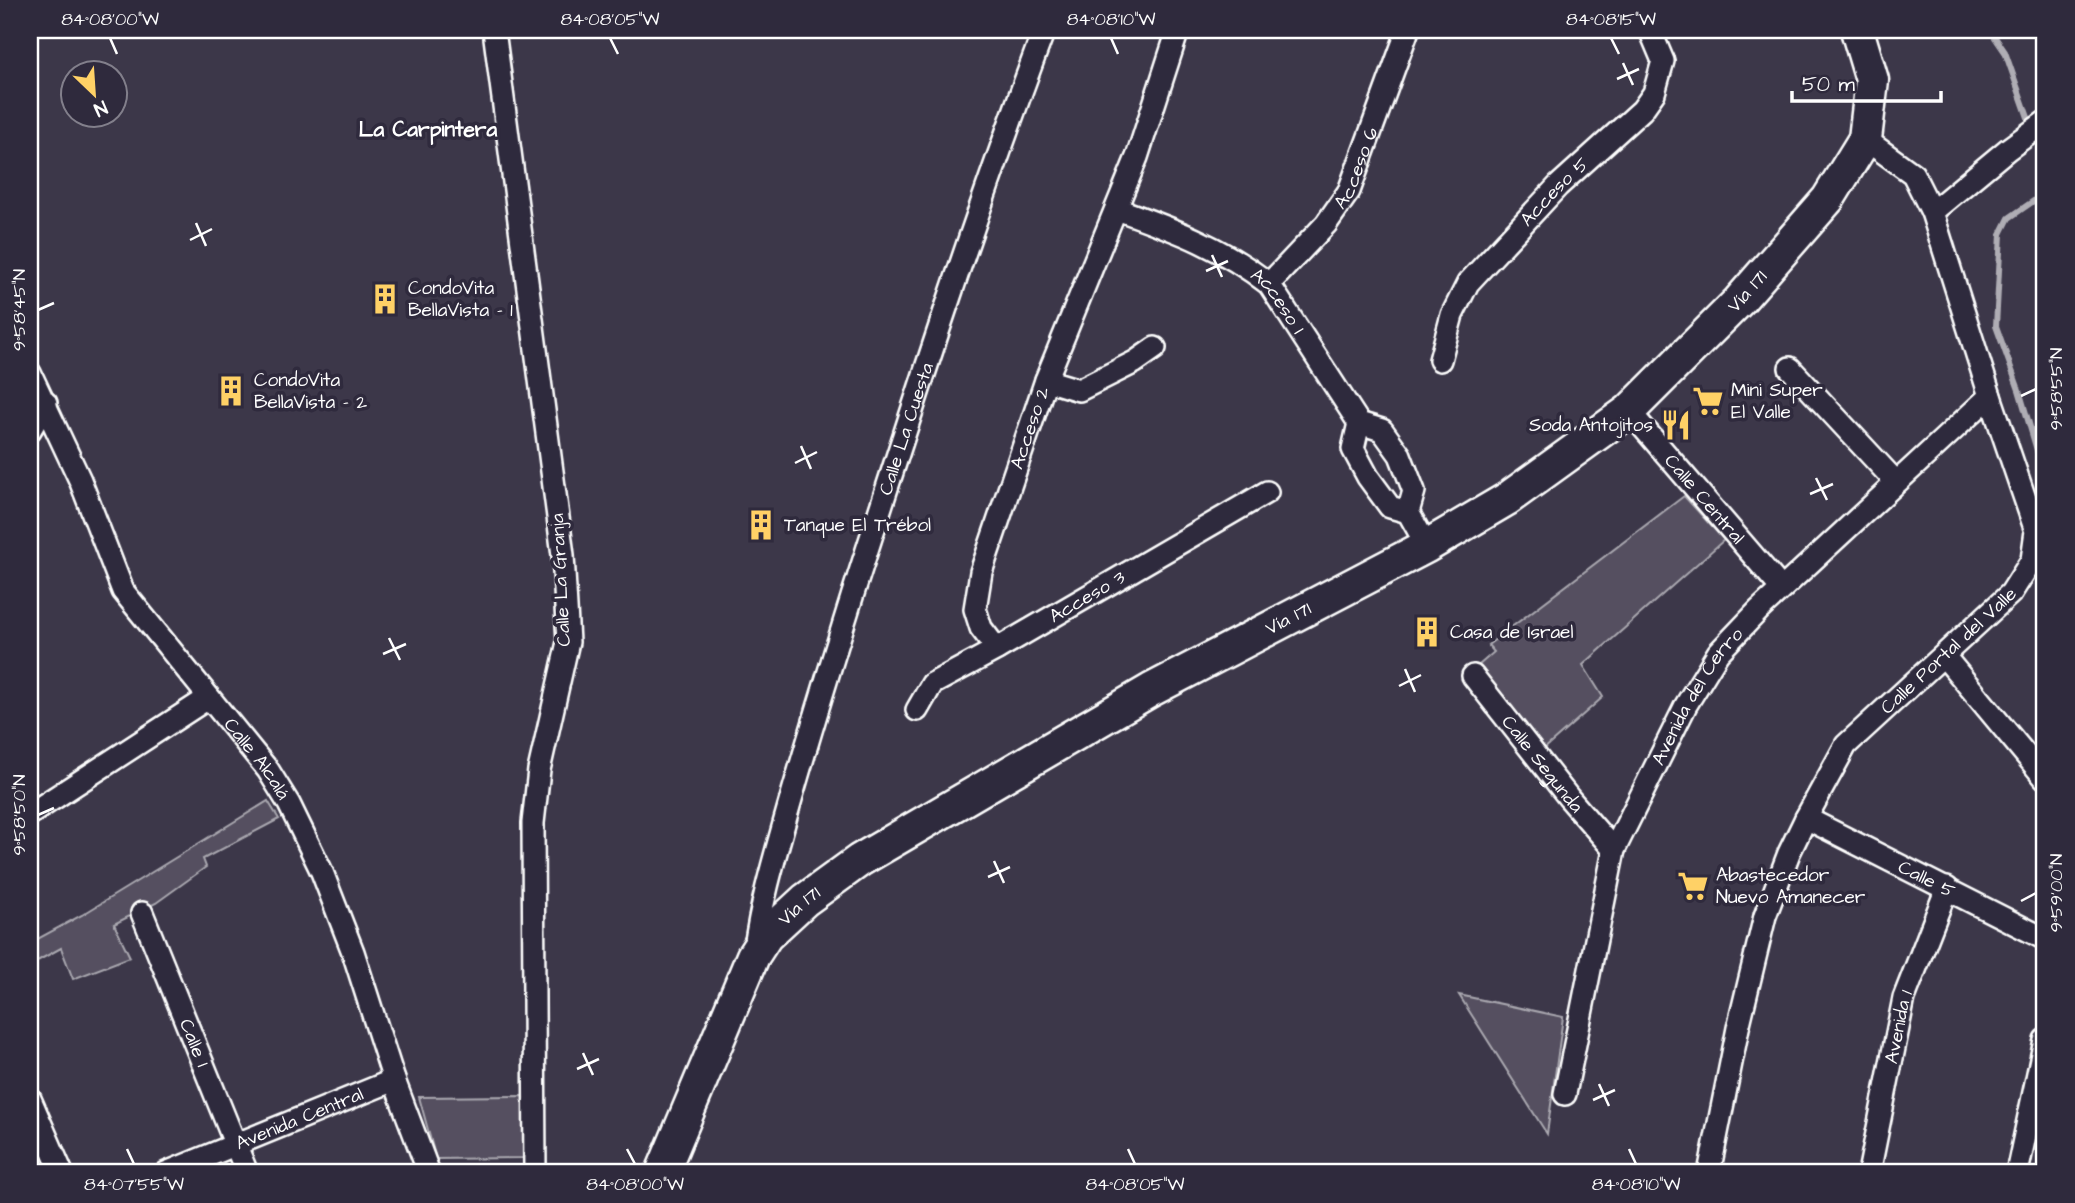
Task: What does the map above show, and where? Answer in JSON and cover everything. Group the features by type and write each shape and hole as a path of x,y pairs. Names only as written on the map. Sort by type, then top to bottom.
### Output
{"main road":[{"name":"Vía 171","path":"662,1173 753,956 766,936 805,900 860,860 1151,690 1427,546 1507,499 1629,411 1748,290 1828,199 1864,139 1872,80 1857,30"}],"street":[{"name":"Calle La Granja","path":"494,30 563,555 568,642 539,770 533,823 535,1173"},
{"name":"Calle La Cuesta","path":"753,956 760,910 795,782 914,401 994,164 1044,30"},
{"path":"1117,209 1137,157 1178,30"},
{"name":"Acceso 6","path":"1269,284 1326,224 1349,191 1408,30"},
{"name":"Acceso 5","path":"1440,360 1451,315 1468,283 1558,186 1642,110 1654,93 1663,61 1650,30"},
{"path":"1932,212 2044,123"},
{"name":"Calle Portal del Valle","path":"1709,1173 1738,1028 1765,916 1788,853 1806,818 1846,745 2011,593 2032,560 2036,531 1932,212 1913,174 1864,139"},
{"name":"Acceso 1","path":"1117,209 1198,239 1242,264 1269,284 1359,423 1382,430 1401,455 1414,491 1408,512"},
{"name":"Acceso 2","path":"998,649 981,628 975,609 977,588 1046,380 1117,209"},
{"path":"1046,380 1079,390 1135,362 1155,348"},
{"path":"1790,368 1895,481"},
{"name":"Calle Alcalá","path":"30,373 80,480 123,591 268,770 289,804 322,872 353,953 394,1080 429,1173"},
{"name":"Avenida del Cerro","path":"1565,1094 1614,850 1686,705 1712,664 1737,632 1895,481 1990,396"},
{"path":"30,430 46,403"},
{"name":"Calle Central","path":"1629,411 1781,588"},
{"path":"1359,423 1353,449 1368,478 1390,507 1408,512 1427,546"},
{"name":"Acceso 3","path":"917,710 932,684 998,649 1267,492"},
{"path":"1944,656 2045,778"},
{"name":"Calle Segunda","path":"1473,677 1569,799 1614,850"},
{"path":"30,814 208,698"},
{"name":"Calle 5","path":"1806,818 2045,939"},
{"name":"Avenida 1","path":"1869,1173 1904,998 1947,888"},
{"name":"Calle 1","path":"142,914 247,1173"},
{"path":"2017,1173 2045,1040"},
{"name":"Avenida Central","path":"166,1173 394,1080"},
{"path":"30,1099 62,1173"}],"shaded area":[{"path":"1684,496 1724,540 1583,665 1603,697 1543,750 1478,666 1494,652 1488,645"},
{"path":"268,801 279,819 203,859 206,867 156,903 114,924 130,957 73,979 61,948 30,965 30,943 82,915"},
{"path":"1459,995 1563,1017 1547,1134"},
{"path":"524,1096 523,1158 436,1159 419,1097"}],"waterway":[{"path":"1990,30 2005,52 2031,126"},
{"path":"2035,136 2045,160"},
{"path":"2045,193 2009,218 2001,234 1996,326 2019,390 2045,477"}],"place":[{"name":"CondoVita BellaVista - 1","path":"385,299"},
{"name":"CondoVita BellaVista - 2","path":"231,391"},
{"name":"Mini Super El Valle","path":"1708,401"},
{"name":"Soda Antojitos","path":"1676,425"},
{"name":"Tanque El Trébol","path":"761,525"},
{"name":"Casa de Israel","path":"1427,632"},
{"name":"Abastecedor Nuevo Amanecer","path":"1693,886"}],"district":[{"name":"La Carpintera","path":"428,129"}]}
